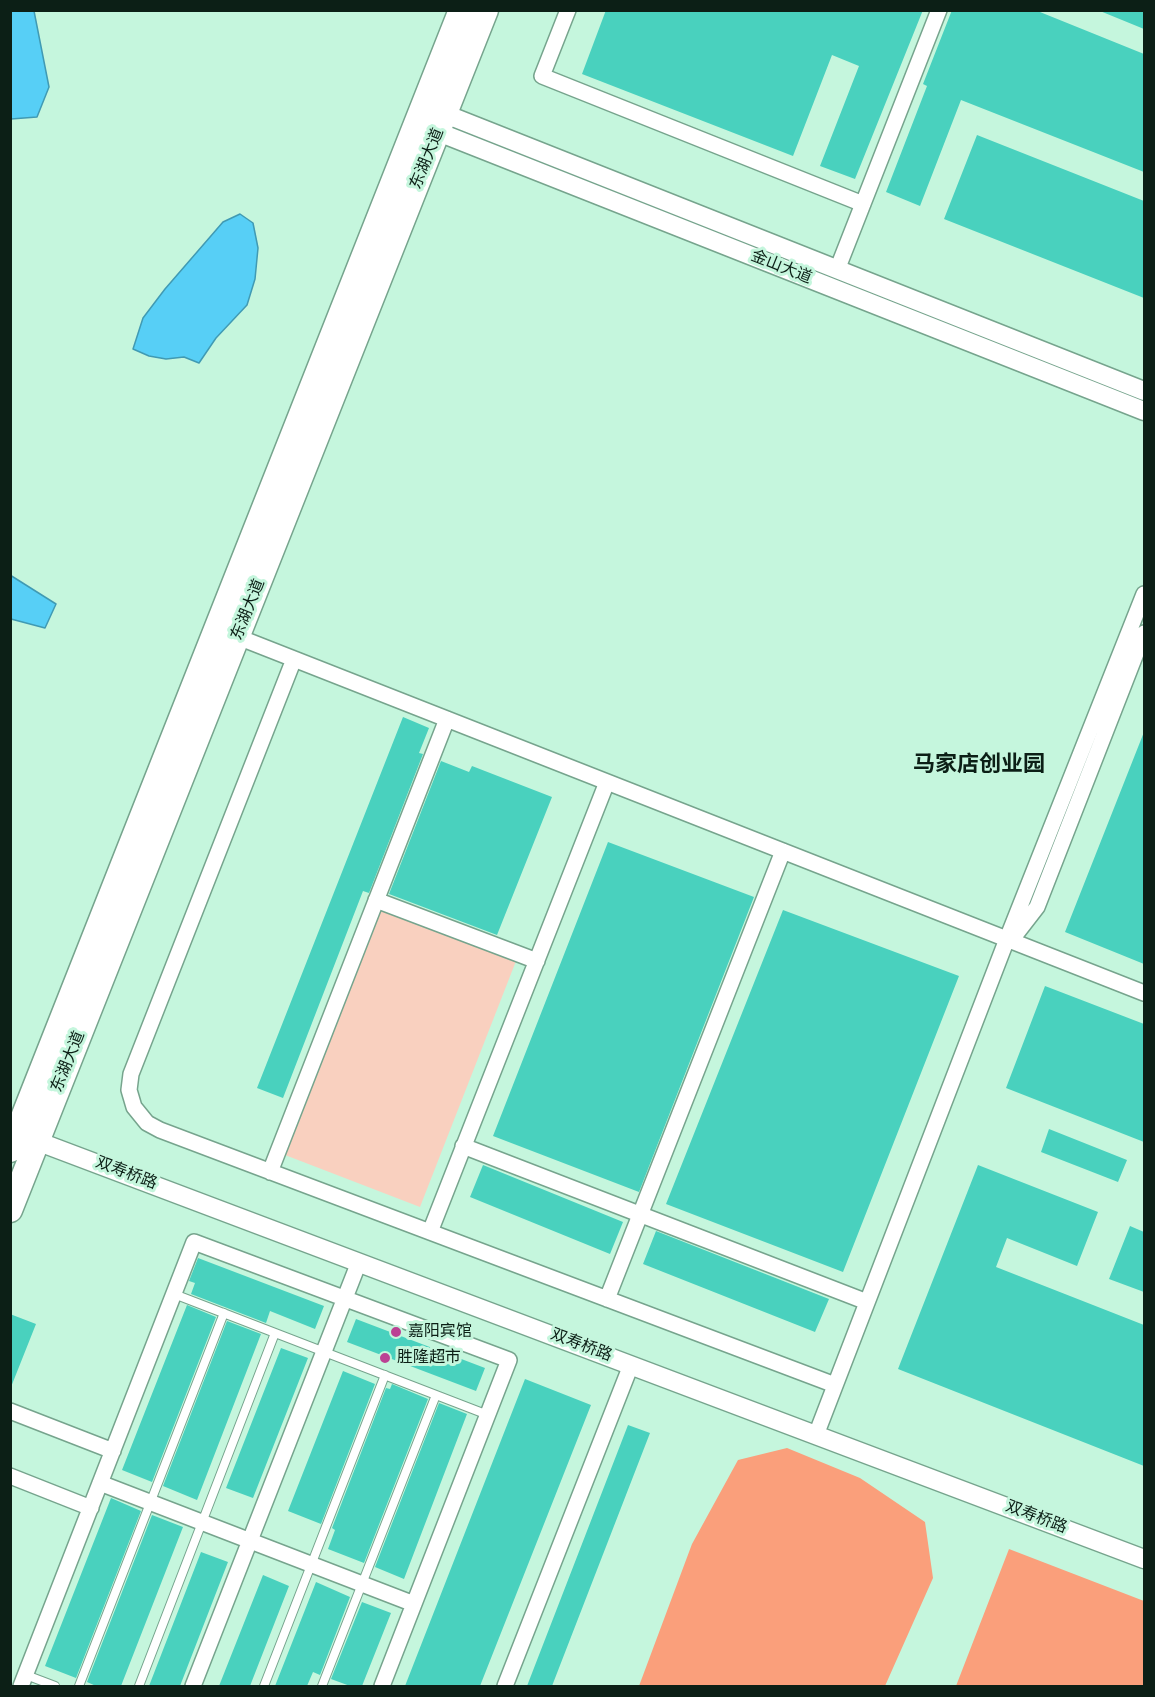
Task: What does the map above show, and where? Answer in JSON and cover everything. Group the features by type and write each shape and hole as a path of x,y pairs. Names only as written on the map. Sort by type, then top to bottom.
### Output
{"highway":[{"name":"东湖大道","path":"22,1142 238,637 432,119 461,10"},
{"name":"东湖大道","path":"10,1210 22,1142 432,119 486,10"}],"street":[{"path":"568,10 542,76 863,204"},
{"path":"837,270 939,10"},
{"name":"金山大道","path":"432,119 837,270 1144,391"},
{"name":"金山大道","path":"432,119 1144,411"},
{"path":"816,1435 1144,594"},
{"path":"1009,940 1036,906 1144,633"},
{"path":"238,637 1144,993"},
{"path":"294,659 131,1074 129,1090 134,1107 147,1123 160,1130 835,1385"},
{"path":"270,1172 447,719"},
{"path":"430,1232 607,782"},
{"path":"607,1299 783,851"},
{"path":"376,900 537,961"},
{"name":"双寿桥路","path":"22,1142 359,1262 1144,1559"},
{"path":"463,1146 867,1302"},
{"path":"24,1681 194,1242 509,1360 382,1686"},
{"path":"194,1686 359,1262"},
{"path":"506,1686 631,1365"},
{"path":"10,1411 113,1451"},
{"path":"10,1476 91,1508"},
{"path":"100,1483 414,1604"}],"lane":[{"path":"174,1294 488,1415"},
{"path":"79,1686 224,1313"},
{"path":"139,1686 275,1333"},
{"path":"264,1686 385,1375"},
{"path":"322,1686 436,1395"},
{"path":"24,1681 55,1686"}],"shaded area":[{"path":"381,908 516,961 420,1207 285,1155"},
{"path":"787,1448 860,1478 925,1522 933,1578 885,1686 639,1686 692,1544 738,1460"},
{"path":"1009,1549 1144,1601 1144,1686 956,1686"}],"water":[{"path":"11,10 34,11 49,87 37,117 11,119"},
{"path":"240,214 253,223 258,248 255,279 247,305 216,338 199,363 184,357 166,359 149,356 133,349 143,318 165,289 223,222"},
{"path":"10,575 56,604 45,628 11,619"}],"building":[{"path":"606,10 923,10 855,179 820,166 859,66 832,55 793,156 582,74"},
{"path":"952,10 1035,10 1144,54 1144,172 961,100 920,206 886,192 927,86 923,84"},
{"path":"1144,10 1144,29 1100,11"},
{"path":"977,135 1144,201 1144,298 944,219"},
{"path":"403,717 429,728 419,753 423,754 369,893 363,891 283,1098 257,1088"},
{"path":"1144,732 1144,964 1065,932"},
{"path":"441,761 469,772 472,766 552,797 497,935 389,894"},
{"path":"608,842 754,897 639,1192 493,1136"},
{"path":"783,910 959,976 843,1272 666,1204"},
{"path":"1045,986 1144,1024 1144,1142 1006,1088"},
{"path":"1049,1129 1127,1160 1118,1182 1041,1152"},
{"path":"483,1165 623,1222 610,1254 470,1197"},
{"path":"978,1165 1098,1212 1077,1266 1007,1238 996,1267 1144,1325 1144,1466 898,1369"},
{"path":"1130,1226 1144,1232 1144,1292 1109,1279"},
{"path":"656,1231 829,1299 815,1332 643,1264"},
{"path":"198,1258 324,1306 315,1329 270,1311 266,1323 191,1294 195,1283 189,1281"},
{"path":"187,1305 216,1317 152,1482 122,1470"},
{"path":"10,1314 36,1324 11,1387 10,1387"},
{"path":"356,1319 485,1368 476,1391 347,1342"},
{"path":"227,1321 261,1334 197,1500 163,1486"},
{"path":"281,1348 308,1358 253,1498 226,1488"},
{"path":"343,1371 375,1384 321,1524 288,1511"},
{"path":"525,1379 591,1405 480,1686 405,1686"},
{"path":"392,1384 428,1399 364,1563 328,1549 335,1530 332,1528 386,1388 390,1389"},
{"path":"439,1403 467,1414 404,1579 375,1567"},
{"path":"628,1425 650,1433 552,1686 527,1686"},
{"path":"111,1498 141,1511 76,1678 45,1666"},
{"path":"152,1515 183,1527 121,1686 96,1686 87,1682"},
{"path":"201,1552 228,1562 180,1686 149,1686"},
{"path":"263,1575 289,1586 250,1686 219,1686"},
{"path":"316,1582 350,1597 320,1675 313,1672 307,1686 275,1686"},
{"path":"362,1602 391,1613 362,1686 350,1686 331,1679"}],"place":[{"name":"嘉阳宾馆","path":"396,1332"},
{"name":"胜隆超市","path":"385,1358"}],"district":[{"name":"马家店创业园","path":"979,766"}]}
